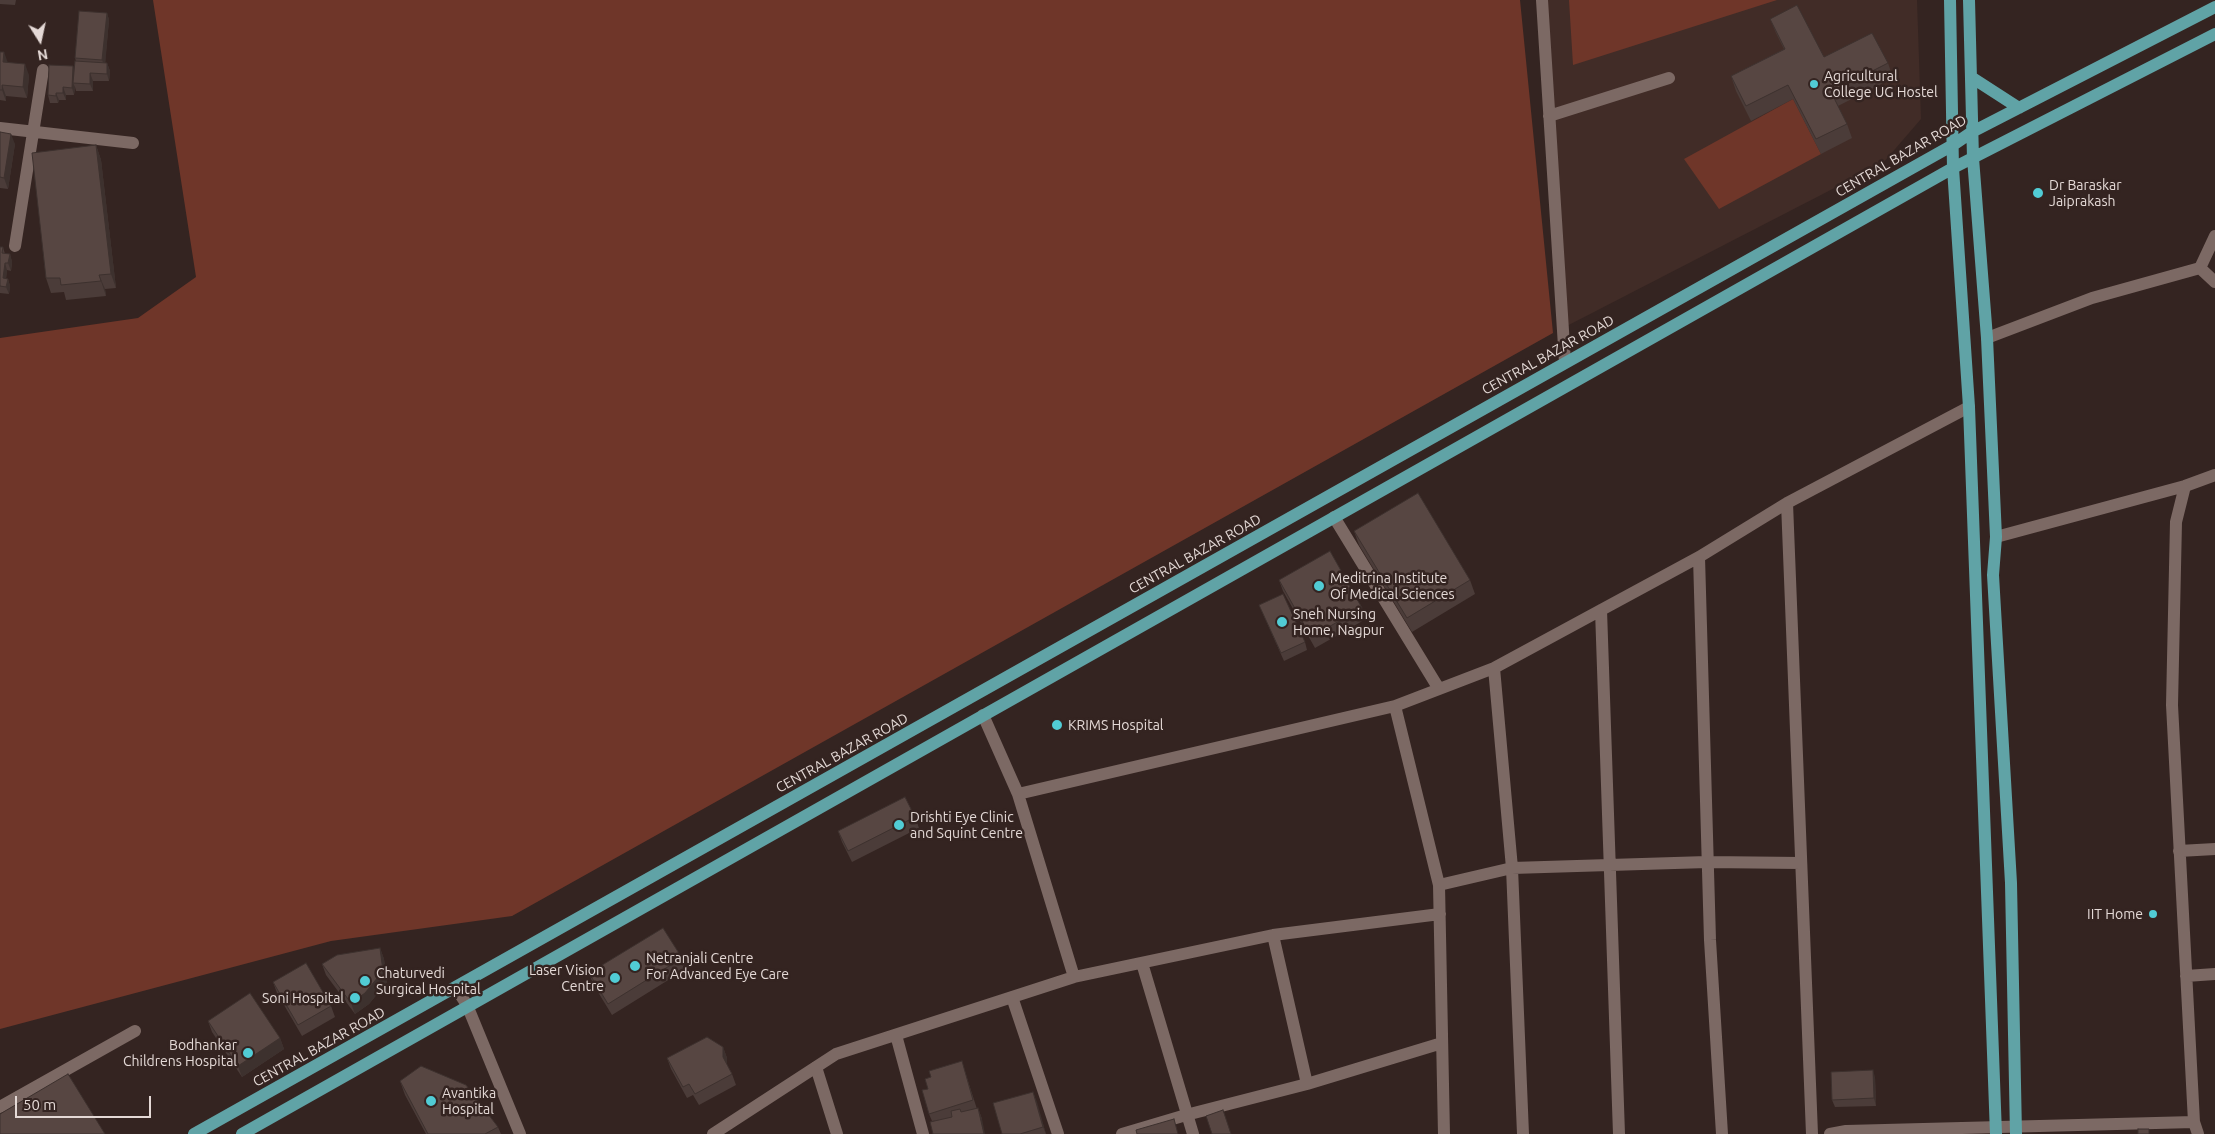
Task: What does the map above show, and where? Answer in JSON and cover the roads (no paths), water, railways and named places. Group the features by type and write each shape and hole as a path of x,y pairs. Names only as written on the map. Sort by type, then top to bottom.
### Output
{"main road":[{"path":"1950,0 1953,145 1969,407 1996,1130"},
{"path":"1970,0 1973,158 1988,338 1996,537 1993,575 2011,883 2016,1130"},
{"name":"CENTRAL BAZAR ROAD","path":"194,1134 1953,145 1972,132 2215,7"},
{"path":"242,1134 467,1005 1954,168 2215,34"},
{"path":"1971,77 2020,108"}],"street":[{"path":"1542,0 1565,362"},
{"path":"14,246 43,70"},
{"path":"1550,116 1669,78"},
{"path":"0,128 133,143"},
{"path":"1988,338 2092,298 2200,268 2215,236"},
{"path":"2200,268 2215,282"},
{"path":"1018,794 1395,706 1494,668 1699,556 1787,503 1969,407"},
{"path":"1996,537 2185,486 2215,475"},
{"path":"1830,1134 1846,1131 2196,1128 2172,705 2176,522 2185,486"},
{"path":"1787,503 1812,1134"},
{"path":"1334,517 1439,689"},
{"path":"1699,556 1707,862 1722,1134"},
{"path":"1601,610 1619,1134"},
{"path":"1494,668 1512,868 1523,1134"},
{"path":"1395,706 1439,885 1444,1134"},
{"path":"983,715 1018,794 1074,977"},
{"path":"2179,851 2215,849"},
{"path":"1439,885 1512,868 1707,862 1802,863"},
{"path":"713,1134 836,1054 1074,977 1273,935 1440,914"},
{"path":"1273,935 1308,1084"},
{"path":"1142,963 1193,1134"},
{"path":"2186,976 2215,974"},
{"path":"456,988 467,1005 520,1134"},
{"path":"1012,997 1058,1134"},
{"path":"0,1107 135,1031"},
{"path":"896,1035 923,1134"},
{"path":"1122,1134 1186,1115 1308,1084 1442,1043"},
{"path":"816,1067 837,1134"}],"place":[{"name":"Agricultural College UG Hostel","path":"1814,84"},
{"name":"Dr Baraskar Jaiprakash","path":"2038,193"},
{"name":"Meditrina Institute Of Medical Sciences","path":"1319,586"},
{"name":"Sneh Nursing Home, Nagpur","path":"1282,622"},
{"name":"KRIMS Hospital","path":"1057,725"},
{"name":"Drishti Eye Clinic and Squint Centre","path":"899,825"},
{"name":"IIT Home","path":"2153,914"},
{"name":"Netranjali Centre For Advanced Eye Care","path":"635,966"},
{"name":"Laser Vision Centre","path":"615,978"},
{"name":"Chaturvedi Surgical Hospital","path":"365,981"},
{"name":"Soni Hospital","path":"355,998"},
{"name":"Bodhankar Childrens Hospital","path":"248,1053"},
{"name":"Avantika Hospital","path":"431,1101"}]}
